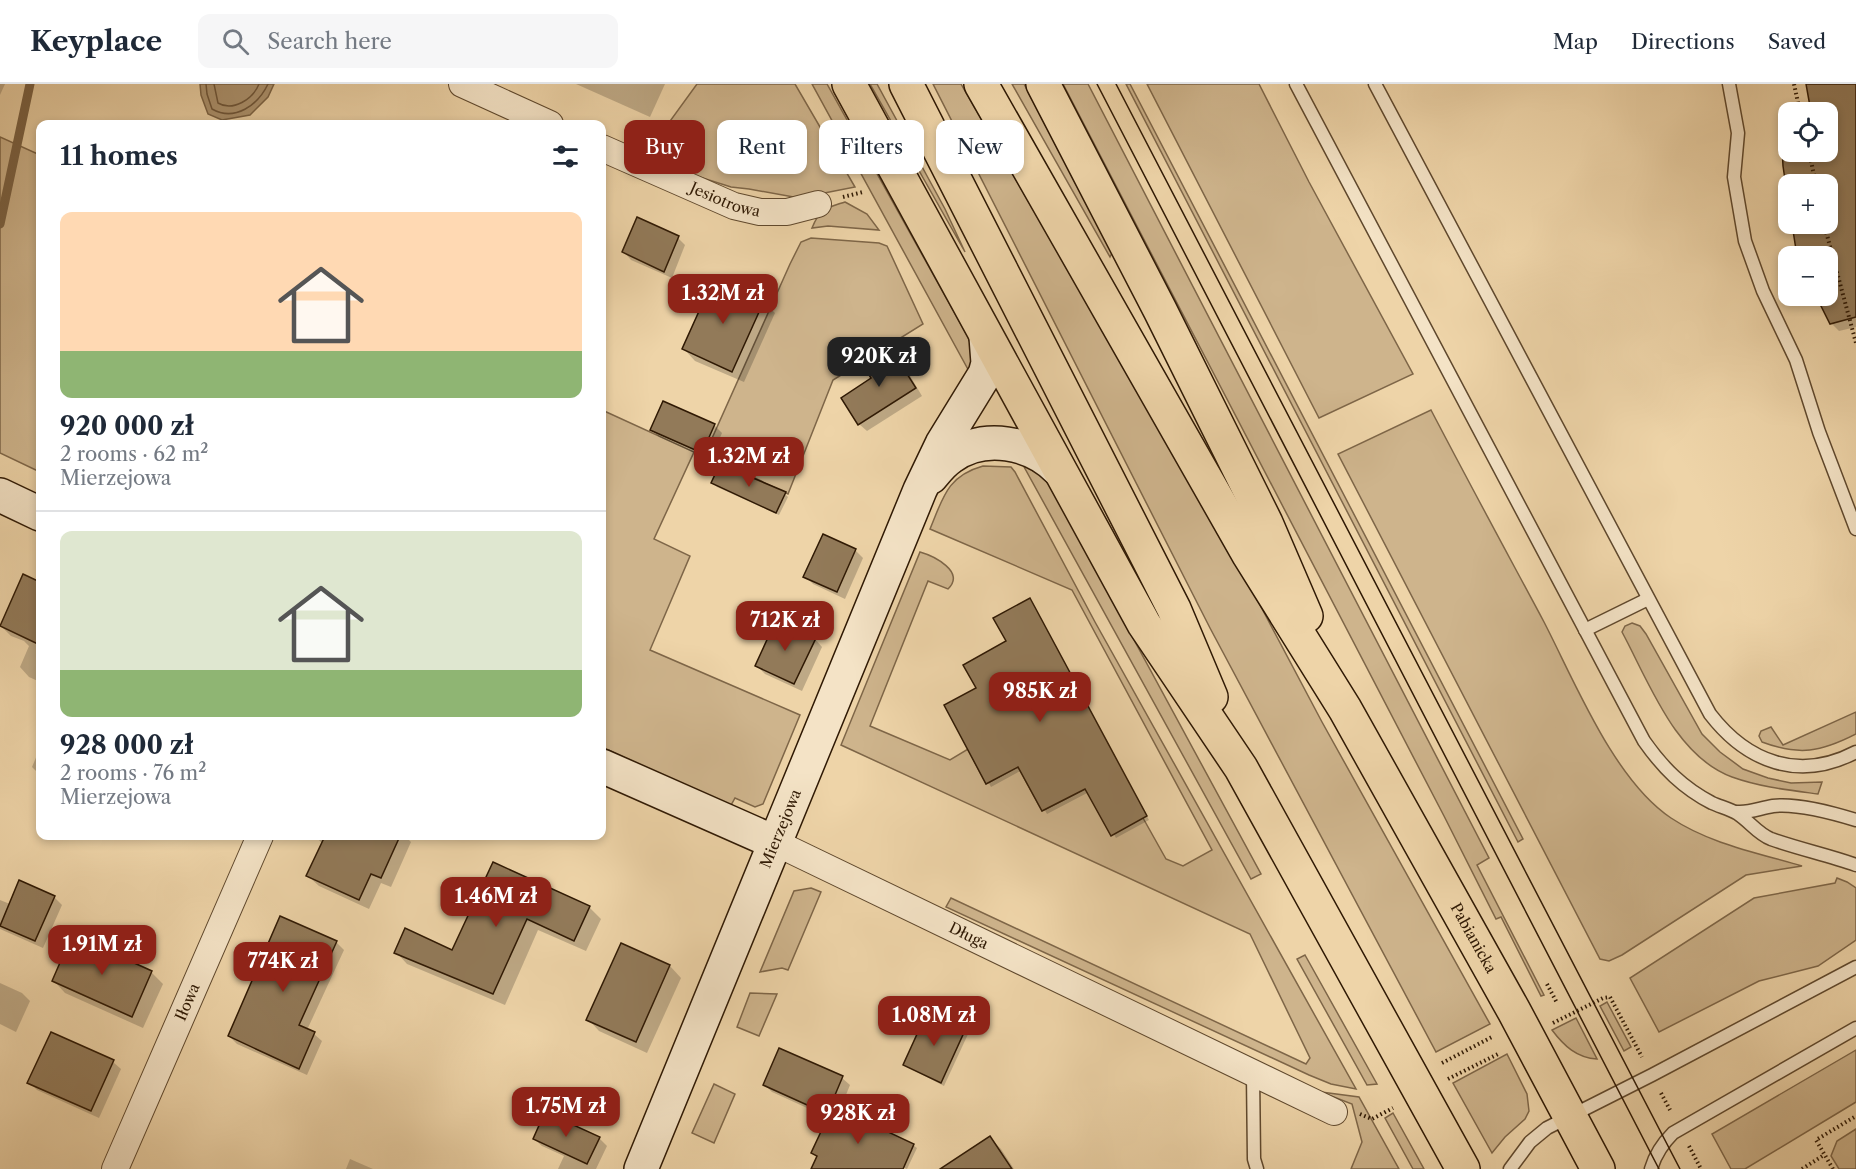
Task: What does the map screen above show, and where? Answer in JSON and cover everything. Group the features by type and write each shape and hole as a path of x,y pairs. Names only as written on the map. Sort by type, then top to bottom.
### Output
{"main road":[{"path":"849,84 1144,624 1241,768 1463,1169"},
{"path":"906,84 1174,609 1241,768"},
{"path":"981,84 1243,544 1345,709"},
{"path":"1043,84 1160,310 1266,523 1345,709"},
{"name":"Pabianicka","path":"1345,709 1509,1002 1598,1169"}],"street":[{"path":"462,84 541,120"},
{"name":"Jesiotrowa","path":"606,150 734,206 760,212 787,212 818,204"},
{"name":"Mierzejowa","path":"641,1169 920,490 942,444 986,374 988,357 986,337"},
{"path":"920,490 950,457 965,449 982,445 1002,443 1026,448 1046,458 1059,470"},
{"path":"0,495 36,512"},
{"name":"Długa","path":"606,768 774,842 1334,1112"},
{"name":"Iłowa","path":"115,1169 258,840"}],"lane":[{"path":"1296,84 1644,741 1661,764 1679,782 1698,795 1735,812 1760,833 1771,839 1856,865"},
{"path":"1375,84 1710,714 1723,731 1736,742 1765,760 1794,766 1811,766 1829,763 1856,752"},
{"path":"1729,84 1738,133 1734,177 1745,241 1763,291 1796,360 1823,442 1856,529"},
{"path":"1585,630 1648,599"},
{"path":"1735,812 1749,813 1773,806 1785,806 1830,813 1856,820"},
{"path":"1510,1169 1530,1142 1547,1128 1791,1003 1856,967"},
{"path":"1651,1169 1665,1141 1673,1133 1856,1028"},
{"path":"1253,1074 1254,1159 1257,1169"}],"path":[{"path":"1794,84 1798,102"},
{"path":"1827,234 1856,343"},
{"path":"1547,984 1557,1002"},
{"path":"1549,1025 1603,998 1610,997 1637,1047"},
{"path":"1442,1063 1496,1035"},
{"path":"1450,1078 1505,1050"},
{"path":"1833,1169 1816,1140 1856,1116"},
{"path":"1688,1143 1701,1169"},
{"path":"1802,1169 1824,1155"}],"shaded area":[{"path":"697,84 795,84 819,125 819,174 847,174 855,187 799,198 731,187 690,174 705,174 705,120 671,120"},
{"path":"812,84 827,84 847,120 832,120"},
{"path":"870,84 877,84 897,120 890,120"},
{"path":"933,84 961,84 982,120 951,120"},
{"path":"1012,84 1024,84 1112,253 1110,257"},
{"path":"1063,84 1088,84 1489,858 1477,865 1544,995 1541,996 1501,917 1496,919"},
{"path":"1126,84 1130,84 1523,839 1518,842"},
{"path":"1147,84 1259,84 1309,182 1413,374 1319,418"},
{"path":"0,137 36,153 36,470 0,453"},
{"path":"924,170 945,209 965,252 921,174 924,174"},
{"path":"861,174 877,174 968,337 972,355 970,373"},
{"path":"979,174 1013,174 1259,603 1322,722 1490,1024 1436,1052 1210,628"},
{"path":"845,202 867,214 879,230 828,226 812,228 824,210"},
{"path":"811,238 879,243 887,246 923,324 833,380 788,494 705,454 790,264 801,242"},
{"path":"1431,410 1598,728 1631,780 1650,801 1686,827 1735,847 1802,866 1746,875 1622,955 1609,961 1600,959 1338,454"},
{"path":"606,412 694,452 654,539 690,556 650,650 800,715 763,804 755,807 735,798 730,807 606,749"},
{"path":"1023,465 1039,474 1050,485 1261,874 1251,879"},
{"path":"983,466 1011,467 1015,472 1095,622 1356,1089 1331,1084 1309,1075 946,907 951,898 1306,1064 1310,1058 1250,934 841,745 920,552 946,566 951,571 953,583 948,589 928,581 870,726 950,760 968,749 986,784 1018,767 1042,811 1085,789 1143,818 1166,859 1183,866 1212,850 1072,590 930,529 943,498 954,482 971,470"},
{"path":"1632,623 1640,626 1646,634 1702,734 1720,752 1743,769 1768,778 1791,783 1822,782 1818,794 1764,786 1732,777 1712,767 1695,753 1666,715 1622,632 1625,626"},
{"path":"1856,712 1856,734 1821,748 1787,749 1762,742 1759,736 1761,731 1771,727 1783,745"},
{"path":"1837,878 1856,888 1856,940 1818,966 1759,981 1659,1032 1630,978 1754,898 1835,883"},
{"path":"811,888 821,892 788,970 782,968 760,972 794,891"},
{"path":"1305,955 1377,1084 1367,1085 1297,959"},
{"path":"750,993 777,994 759,1036 737,1027"},
{"path":"1607,1002 1631,1047 1624,1051 1600,1006"},
{"path":"1576,1018 1597,1059 1577,1054 1552,1030"},
{"path":"1856,1050 1856,1102 1745,1169 1731,1169 1712,1134"},
{"path":"1507,1054 1527,1094 1529,1111 1525,1119 1505,1137 1492,1153 1453,1083"},
{"path":"714,1084 735,1094 714,1143 692,1133"},
{"path":"1321,1092 1359,1097 1399,1169 1351,1169 1362,1142 1352,1104"},
{"path":"1393,1113 1424,1169 1413,1169 1385,1118"},
{"path":"1856,1129 1856,1169 1839,1169 1831,1156 1837,1141"}],"water":[{"path":"200,84 274,84 268,97 250,115 222,120 208,114 201,95"}],"building":[{"path":"1806,84 1856,84 1856,317 1830,324 1821,306 1838,306 1838,246 1795,246 1794,234 1838,234 1838,174 1784,174 1783,166 1783,162 1838,162 1838,102 1809,102"},
{"path":"637,217 679,236 664,272 622,252"},
{"path":"714,278 764,301 732,372 682,349"},
{"path":"892,350 916,388 858,425 841,398 871,378 864,367"},
{"path":"663,401 715,424 702,453 650,430"},
{"path":"720,464 786,492 776,513 711,483"},
{"path":"823,534 856,549 837,592 803,577"},
{"path":"23,574 36,580 36,643 0,626"},
{"path":"1030,598 1147,816 1111,836 1085,789 1042,811 1018,767 986,784 944,705 976,688 963,665 1006,641 993,618"},
{"path":"776,620 816,638 794,684 755,666"},
{"path":"323,840 398,840 381,878 371,874 359,900 306,876"},
{"path":"493,862 590,906 574,941 527,919 493,994 394,953 405,928 452,950"},
{"path":"19,880 55,896 35,941 0,926"},
{"path":"280,916 337,941 299,1025 315,1032 299,1069 228,1036"},
{"path":"72,935 152,971 132,1017 52,981"},
{"path":"621,943 670,965 636,1042 586,1020"},
{"path":"928,1010 966,1028 941,1083 903,1065"},
{"path":"51,1032 114,1060 91,1111 27,1083"},
{"path":"779,1048 843,1076 827,1114 763,1085"},
{"path":"833,1106 914,1144 903,1169 811,1169 817,1156 811,1153"},
{"path":"545,1112 600,1137 587,1164 533,1139"},
{"path":"990,1136 1012,1169 940,1169"}],"waterway":[{"path":"0,224 30,84"}],"tram line":[{"path":"1097,84 1659,1169"},
{"path":"1116,84 1680,1169"}]}
